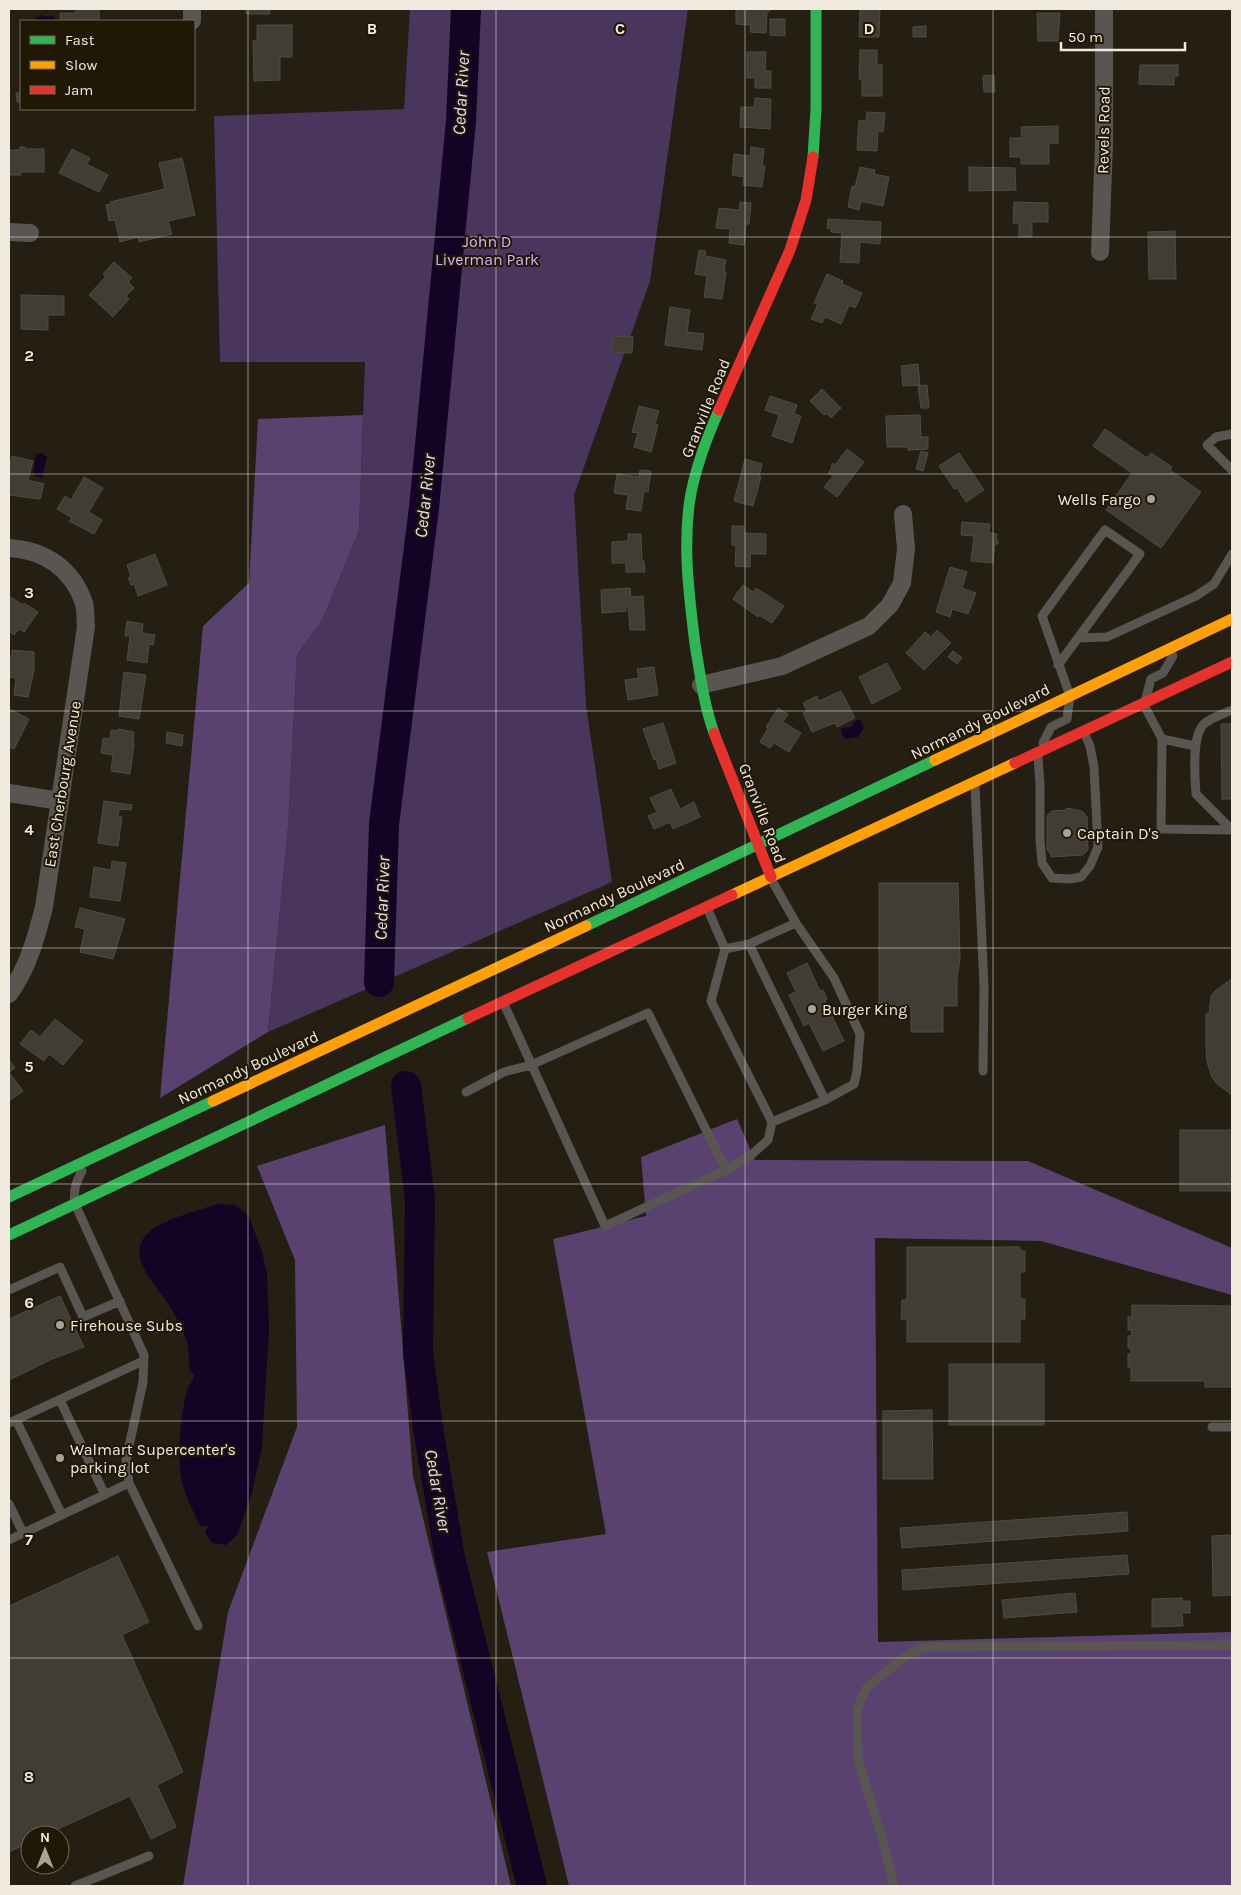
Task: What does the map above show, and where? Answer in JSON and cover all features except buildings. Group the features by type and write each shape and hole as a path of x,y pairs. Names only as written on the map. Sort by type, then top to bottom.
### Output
{"main road":[{"name":"Granville Road","path":"771,877 713,730 701,685 690,595 687,542 691,494 703,446 790,250 800,220 812,171 816,120 816,9"},
{"name":"Normandy Boulevard","path":"9,1197 758,845 1232,619"},
{"path":"9,1235 771,877 1144,705 1232,662"},
{"path":"552,954 602,931 615,920 618,911"},
{"path":"504,1002 510,983"}],"street":[{"name":"Revels Road","path":"1100,252 1104,144 1104,9"},
{"path":"9,232 30,233"},
{"path":"701,685 782,666 869,626 890,605 902,583 906,549 903,514"},
{"name":"East Cherbourg Avenue","path":"9,548 39,553 54,562 65,572 76,585 84,605 86,627 44,907 26,965 9,994"},
{"path":"9,793 60,800"}],"lane":[{"path":"1232,434 1216,437 1207,445 1232,470"},
{"path":"1058,665 1140,554 1105,530 1042,616 1058,665 1070,696 1067,719 1050,727 1037,754 1040,784 1042,863 1052,878 1070,879 1081,877 1090,866 1098,847 1094,767 1090,746 1083,732"},
{"path":"1078,638 1106,637 1196,596 1214,584 1232,554"},
{"path":"1180,643 1163,673 1151,679 1144,705 1162,739 1161,829 1232,830"},
{"path":"1232,710 1213,718 1202,726 1195,746 1196,794 1232,830"},
{"path":"1162,739 1195,746"},
{"path":"975,783 984,987 983,1071"},
{"path":"771,877 796,924 834,978 860,1034 858,1070 854,1084 825,1100 772,1122"},
{"path":"504,1002 605,1226 726,1170 750,1156 768,1140 772,1122 711,1001 725,949 707,907"},
{"path":"725,949 749,944 796,924"},
{"path":"749,944 825,1100"},
{"path":"466,1092 504,1072 531,1065 648,1013 726,1170"},
{"path":"91,1158 77,1180 74,1193 75,1204 144,1355 143,1382 126,1460 129,1483 198,1626"},
{"path":"9,1290 60,1267 83,1317 120,1301"},
{"path":"62,1515 12,1422 144,1361"},
{"path":"60,1400 105,1495"},
{"path":"1212,1427 1232,1427"},
{"path":"9,1540 129,1483"},
{"path":"9,1504 22,1533"},
{"path":"891,1886 883,1841 858,1760 857,1709 867,1687 903,1658 923,1647 1232,1645"},
{"path":"75,1886 149,1856"}],"green space":[{"name":"John D Liverman Park","path":"410,9 688,9 650,281 574,495 586,705 612,882 268,1032 288,827 297,655 322,620 359,531 365,362 220,362 214,116 404,109"}],"shaded area":[{"path":"41,15 53,16 55,20 34,20"},
{"path":"363,415 359,531 322,620 297,655 288,827 268,1032 160,1098 203,626 249,583 258,419"},
{"path":"41,453 47,457 42,478 35,476 33,472 36,455"},
{"path":"860,719 864,728 858,737 845,739 841,728 851,727 854,722"},
{"path":"737,1119 755,1160 1028,1161 1232,1248 1232,1295 1041,1241 875,1238 878,1642 1232,1632 1232,1886 569,1886 487,1552 606,1534 553,1239 646,1216 641,1157"},
{"path":"385,1125 413,1476 511,1886 183,1886 228,1612 297,1427 295,1260 257,1166"},
{"path":"218,1204 234,1205 243,1210 250,1219 262,1252 267,1274 269,1327 262,1447 251,1496 237,1535 226,1545 212,1543 205,1533 208,1525 201,1527 182,1483 179,1458 181,1422 188,1390 194,1375 190,1370 188,1347 183,1332 171,1308 144,1269 140,1259 140,1248 143,1238 153,1229 167,1221"}],"waterway":[{"name":"Cedar River","path":"379,982 384,824 424,508 461,121 466,9"},
{"name":"Cedar River","path":"406,1086 420,1200 418,1353 428,1428 450,1558 532,1886"}],"traffic: fast":[{"path":"813,157 816,109 816,9"},
{"path":"714,733 705,700 695,644 687,568 687,530 688,512 696,472 706,440 719,410"},
{"path":"586,926 935,760"},
{"path":"9,1235 468,1018"},
{"path":"9,1197 213,1101"}],"traffic: slow":[{"path":"935,760 1232,619"},
{"path":"732,895 1015,763"},
{"path":"213,1101 586,926"}],"traffic: jam":[{"path":"719,410 790,250 806,200 813,157"},
{"path":"1015,763 1232,662"},
{"path":"714,733 771,877"},
{"path":"468,1018 732,895"}],"place":[{"name":"Wells Fargo","path":"1151,499"},
{"name":"Captain D's","path":"1067,833"},
{"name":"Burger King","path":"812,1009"},
{"name":"Firehouse Subs","path":"60,1325"},
{"name":"Walmart Supercenter's parking lot","path":"60,1458"}]}
